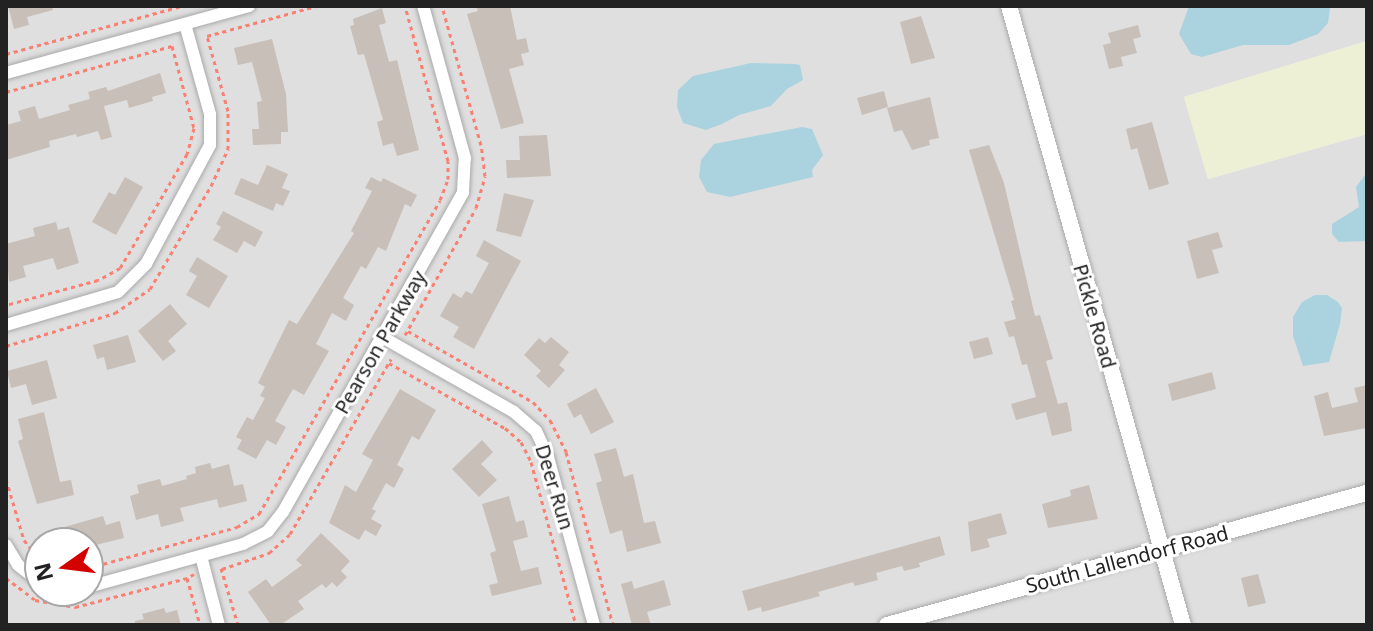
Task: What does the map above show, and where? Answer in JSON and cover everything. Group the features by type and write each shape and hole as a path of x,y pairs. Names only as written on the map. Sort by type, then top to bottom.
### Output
{"street":[{"path":"6,73 249,6"},
{"name":"Pearson Parkway","path":"104,583 254,539 276,522 460,200 467,175 463,149 423,6"},
{"name":"Pickle Road","path":"1009,6 1183,625"},
{"path":"6,325 118,292 146,264 210,145 210,114 185,24"},
{"name":"Deer Run","path":"382,337 514,412 536,431 548,457 594,625"},
{"name":"South Lallendorf Road","path":"887,625 1367,493"},
{"path":"6,545 24,570"},
{"path":"201,556 219,625"}],"path":[{"path":"6,54 181,6"},
{"path":"104,564 237,527 259,514 444,192 449,168 405,6"},
{"path":"6,92 172,46 194,132 184,161 120,268 98,280 6,305"},
{"path":"389,363 505,428 521,442 531,462 576,625"},
{"path":"6,479 24,540"}],"shaded area":[{"path":"6,6 1367,6 1367,41 1184,97 1208,179 1367,134 1367,625 6,625"}],"green space":[{"path":"1367,41 1367,134 1208,179 1184,97"}],"water":[{"path":"1189,6 1330,8 1328,23 1318,34 1289,45 1243,45 1202,57 1191,54 1179,34"},
{"path":"751,63 800,65 803,80 787,89 771,106 739,115 706,130 683,123 677,107 678,90 693,76"},
{"path":"802,127 812,129 823,155 812,170 813,177 730,197 707,192 699,177 701,160 714,144"},
{"path":"1367,172 1367,241 1339,242 1332,234 1332,224 1359,207 1356,187"},
{"path":"1315,295 1327,295 1338,302 1342,308 1340,324 1329,362 1303,366 1293,336 1293,317 1302,302"}],"building":[{"path":"8,6 52,6 53,10 27,17 29,25 14,29"},
{"path":"476,6 510,6 517,40 526,38 529,52 521,54 524,65 509,69 524,123 501,129 467,14 478,11"},
{"path":"382,8 386,23 379,25 389,62 397,60 419,150 397,156 393,143 383,146 377,122 383,120 364,54 358,55 350,26 354,25 353,19"},
{"path":"921,16 935,58 911,64 900,22"},
{"path":"1138,25 1141,37 1133,39 1137,53 1121,57 1123,66 1109,69 1103,45 1111,43 1108,33"},
{"path":"272,39 286,94 288,132 281,132 281,144 253,145 252,129 259,129 257,102 262,101 252,62 238,65 234,48"},
{"path":"160,73 166,93 152,97 153,101 129,108 127,100 104,106 112,137 101,140 98,131 77,137 76,134 49,141 50,147 6,160 6,125 21,121 18,111 35,106 39,119 70,110 68,105 90,99 88,92 106,87 108,91"},
{"path":"884,91 888,107 862,115 857,98"},
{"path":"930,97 939,138 929,140 930,145 912,150 902,130 894,132 887,108"},
{"path":"1152,122 1169,184 1149,190 1137,148 1131,150 1126,129"},
{"path":"547,135 551,176 507,178 506,160 520,160 519,136"},
{"path":"989,145 1004,183 1035,316 1040,315 1053,359 1046,361 1058,404 1067,402 1072,431 1052,436 1046,412 1016,420 1011,404 1036,397 1027,364 1022,365 1014,336 1009,337 1004,322 1016,319 1011,301 1014,300 969,150"},
{"path":"267,165 288,174 282,188 290,191 283,206 276,203 273,211 234,194 241,178 258,185"},
{"path":"125,177 143,187 116,235 92,222 109,192 115,195"},
{"path":"371,177 381,182 383,178 417,195 411,207 405,204 386,251 378,247 366,269 361,266 343,298 354,305 346,321 332,313 316,344 329,351 304,395 293,389 275,421 286,427 276,445 267,440 256,459 237,449 242,440 236,437 247,417 253,420 265,398 260,396 265,387 258,383 289,320 297,324 354,233 351,231 372,191 365,188"},
{"path":"504,193 534,200 521,237 496,231"},
{"path":"223,211 263,232 255,247 244,241 237,253 213,240 221,227 216,224"},
{"path":"56,222 58,230 69,227 79,263 57,270 53,258 23,266 26,277 9,282 6,244 35,236 33,228"},
{"path":"1218,232 1223,247 1212,250 1219,273 1197,279 1187,241"},
{"path":"484,240 521,261 474,349 453,337 459,327 440,316 453,293 461,298 466,291 472,294 489,263 476,256"},
{"path":"197,257 228,276 209,308 186,295 197,276 189,271"},
{"path":"170,304 187,324 168,341 176,351 163,361 138,331"},
{"path":"128,335 136,362 107,370 104,357 97,359 93,345"},
{"path":"551,337 569,352 559,365 565,370 549,388 536,376 541,371 524,355 539,338 545,343"},
{"path":"988,337 993,354 974,359 969,342"},
{"path":"47,360 57,398 32,405 26,384 11,388 7,371"},
{"path":"1212,372 1216,389 1172,401 1168,384"},
{"path":"1367,385 1367,428 1324,436 1314,396 1328,392 1332,408 1358,402 1354,388"},
{"path":"596,388 614,422 591,434 581,414 574,418 567,404"},
{"path":"400,389 436,410 419,440 412,436 397,465 404,469 394,488 386,483 372,509 376,511 371,519 382,525 376,536 365,530 359,540 329,523 345,485 356,492 373,460 362,454"},
{"path":"44,412 60,482 71,480 74,495 37,504 18,441 23,439 18,419"},
{"path":"482,440 493,452 481,464 497,480 479,497 452,469"},
{"path":"616,448 624,477 633,474 644,523 655,521 661,543 627,552 622,530 610,534 596,483 602,481 594,454"},
{"path":"210,463 212,469 229,464 234,486 243,484 247,501 219,508 217,499 180,508 184,521 161,527 158,514 136,520 130,496 139,493 137,485 160,479 162,486 187,479 186,476 196,473 195,467"},
{"path":"1089,485 1098,519 1048,528 1042,504 1071,496 1070,490"},
{"path":"509,496 516,522 524,520 528,537 513,541 521,571 538,567 542,584 492,596 489,585 498,583 490,553 496,551 482,504"},
{"path":"1001,513 1007,534 987,539 990,547 971,552 968,522"},
{"path":"103,516 106,525 120,521 124,538 104,543 104,527 64,527"},
{"path":"321,533 350,561 341,571 347,577 337,587 332,582 326,588 322,584 298,601 304,609 280,625 271,625 248,592 266,579 272,587 302,565 296,560"},
{"path":"940,536 945,555 919,563 920,567 904,571 902,566 876,573 878,580 855,586 853,582 818,592 820,596 762,612 761,607 748,611 742,591"},
{"path":"1258,574 1266,603 1248,607 1241,578"},
{"path":"664,580 671,605 647,612 651,625 632,625 621,584 632,581 634,589"},
{"path":"164,608 166,613 177,610 181,625 135,625 135,621 144,619 142,614"}]}
